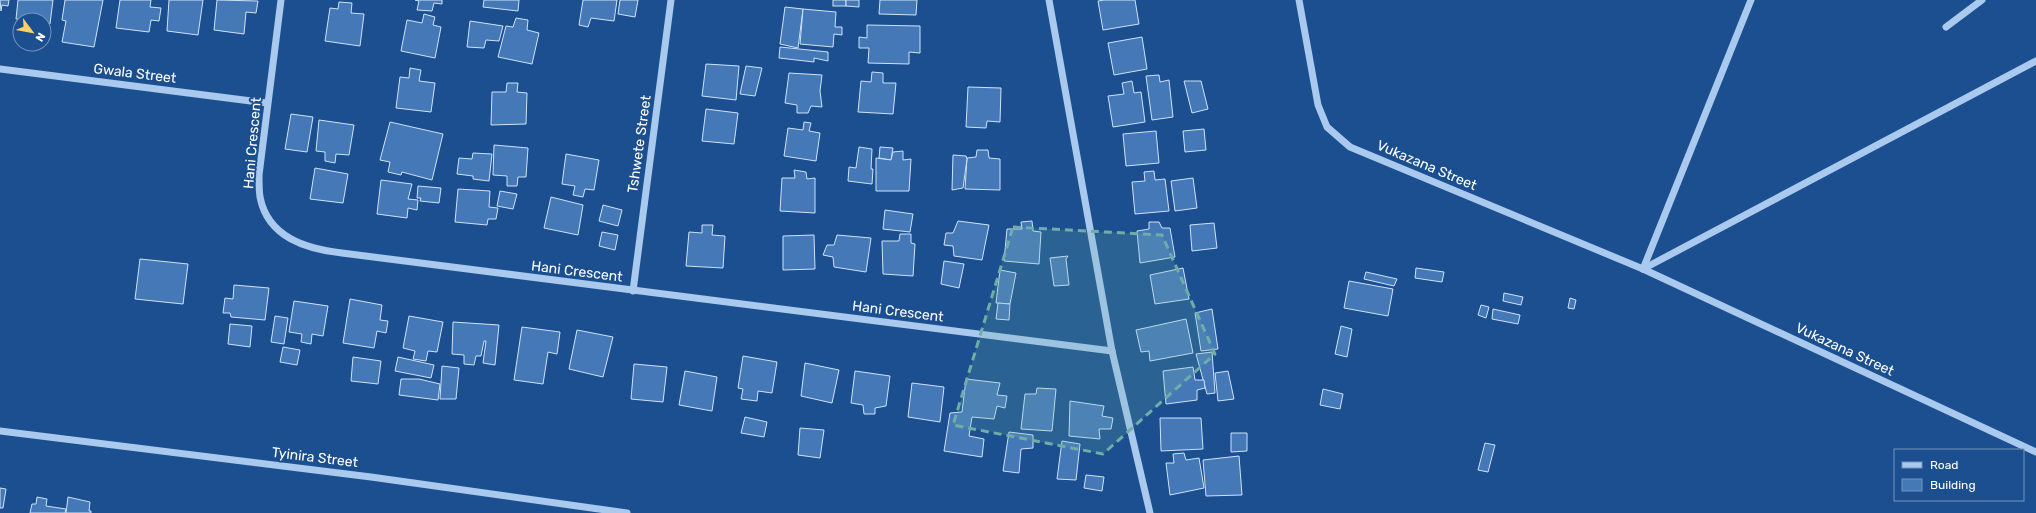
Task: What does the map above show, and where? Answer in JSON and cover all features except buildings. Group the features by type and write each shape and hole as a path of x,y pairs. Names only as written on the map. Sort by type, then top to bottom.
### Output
{"street":[{"name":"Hani Crescent","path":"281,0 259,175 260,197 268,216 280,232 299,244 317,250 1112,351"},
{"name":"Tshwete Street","path":"633,291 671,0"},
{"path":"1049,0 1112,351 1150,513"},
{"name":"Vukazana Street","path":"1299,0 1318,105 1327,127 1350,147 1643,269 2036,452"},
{"path":"1643,269 1751,0"},
{"path":"1946,27 1982,0"},
{"path":"1643,269 2036,61"},
{"name":"Gwala Street","path":"0,69 267,103"},
{"name":"Tyinira Street","path":"0,431 371,477 627,513"}],"highlighted area":[{"path":"1013,227 1162,235 1215,354 1103,454 953,425"}]}
